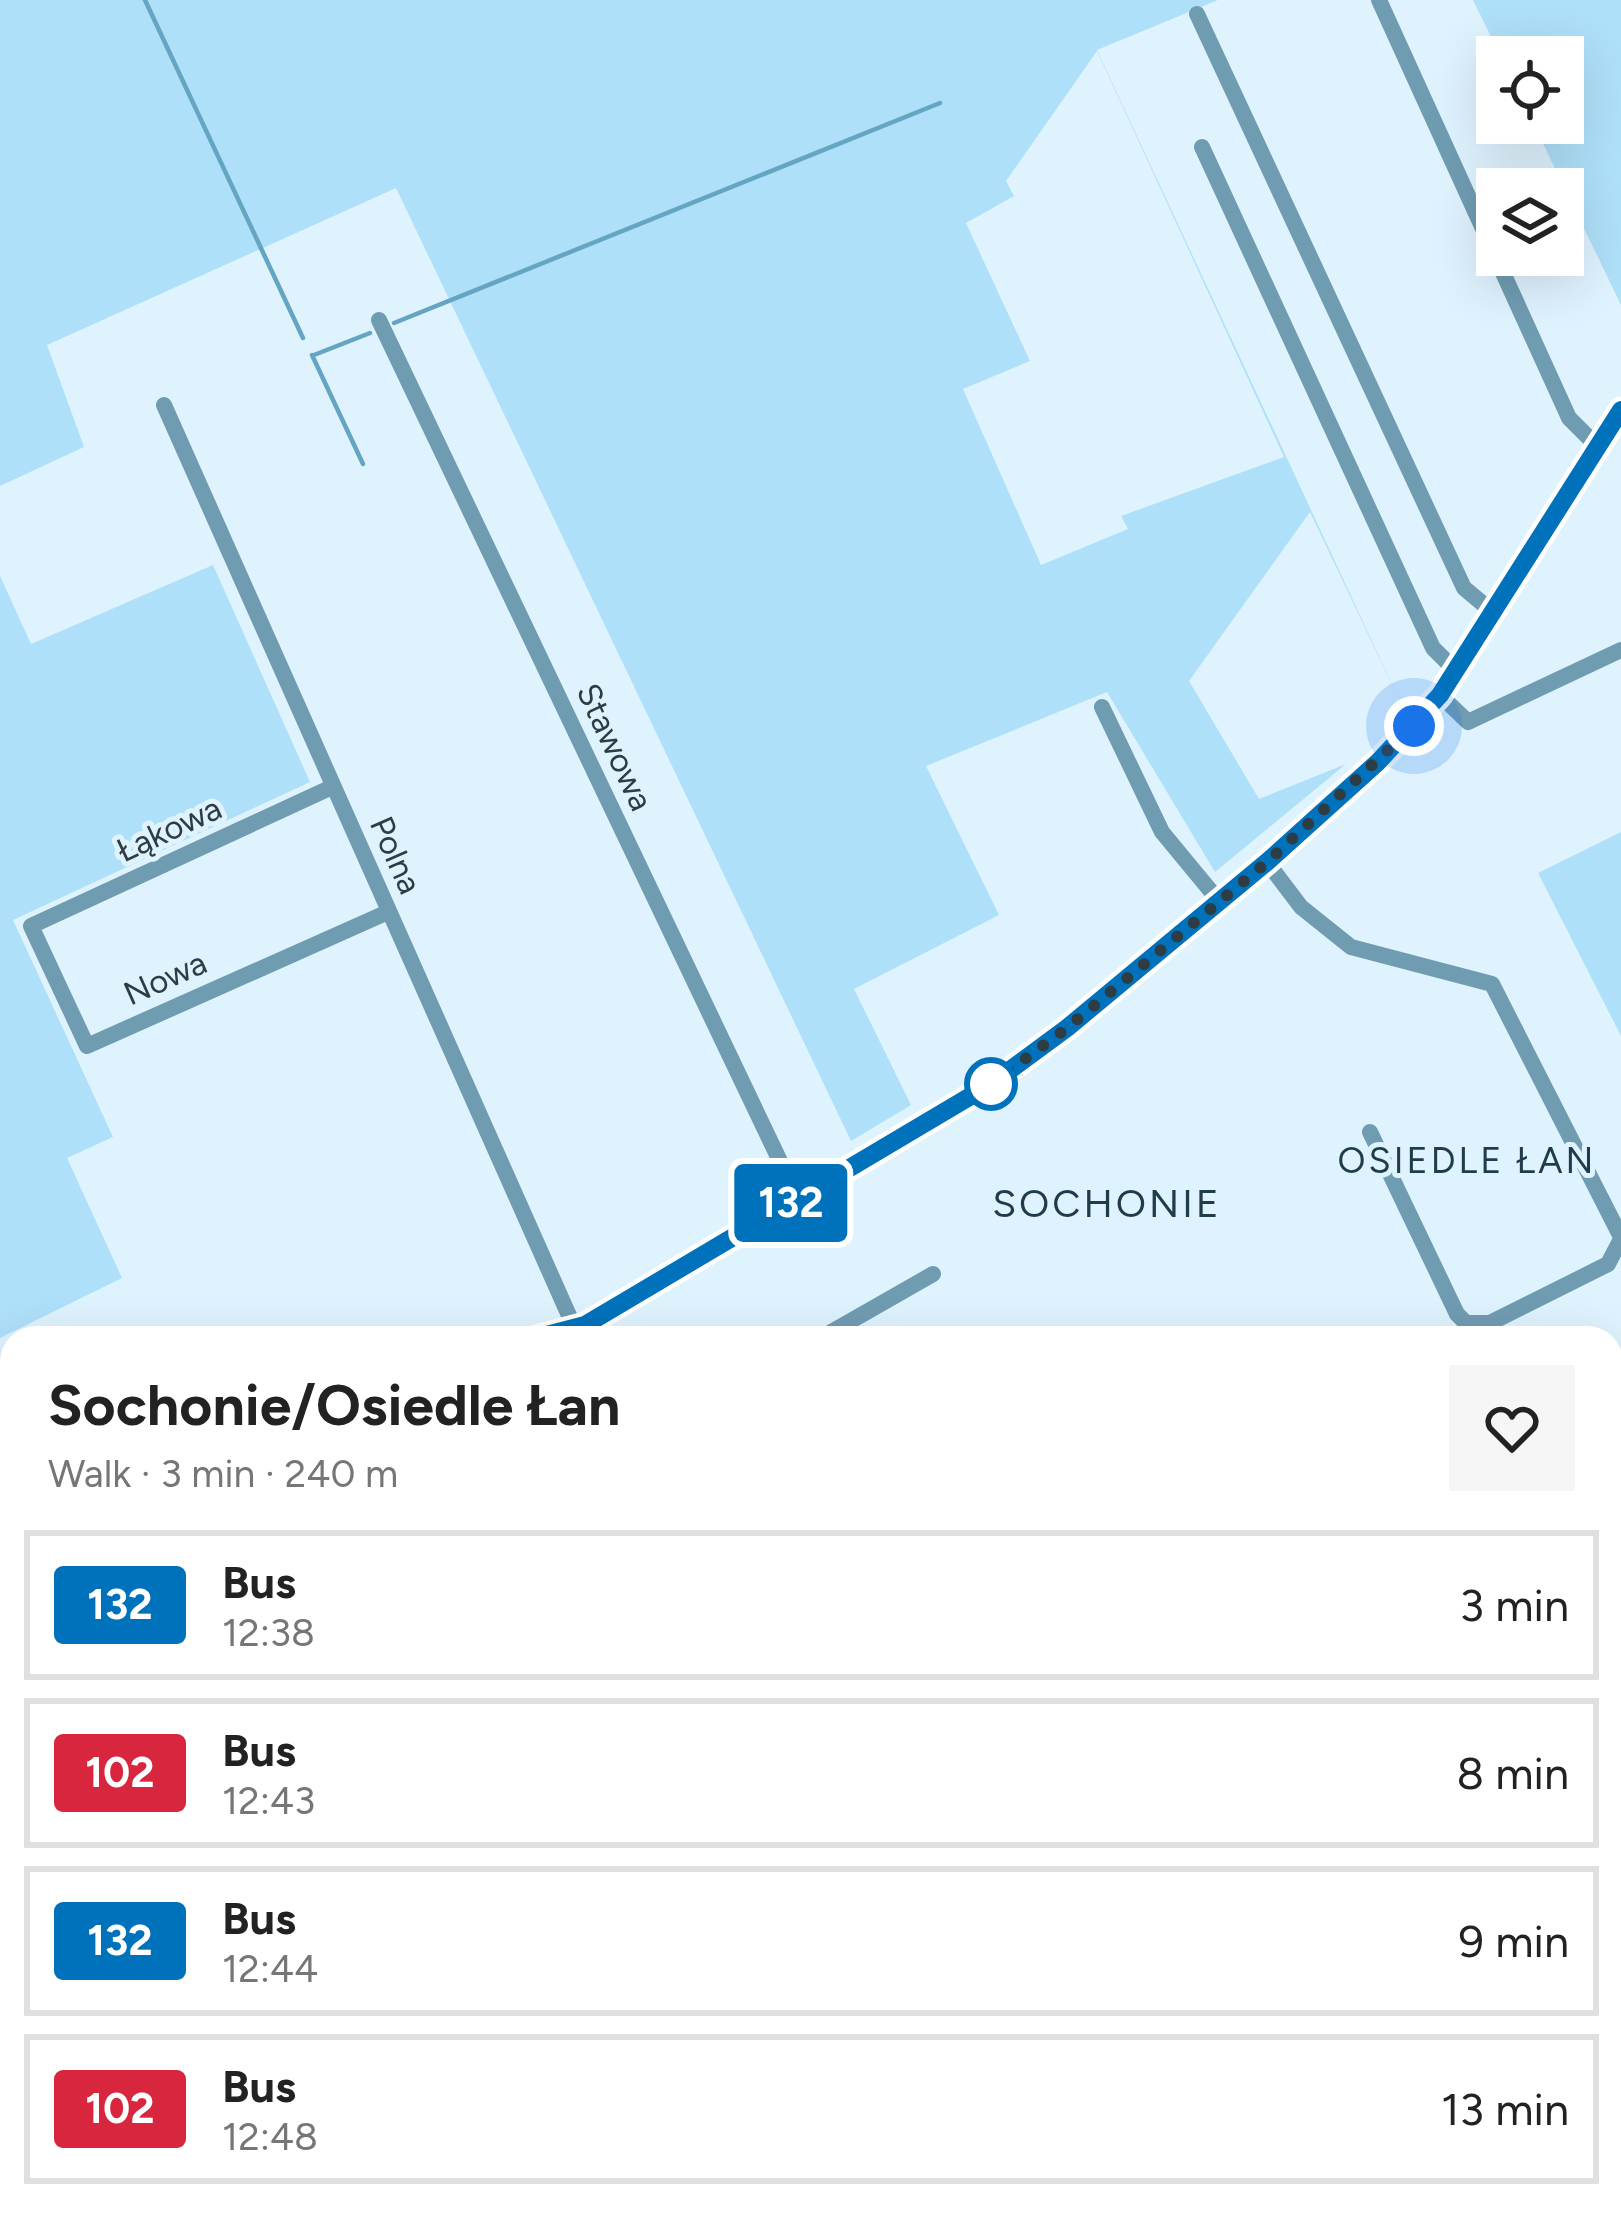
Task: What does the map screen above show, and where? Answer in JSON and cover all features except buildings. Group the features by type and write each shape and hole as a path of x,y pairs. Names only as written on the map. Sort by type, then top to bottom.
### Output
{"street":[{"path":"1379,0 1569,418 1598,447"},
{"path":"1196,14 1464,588 1494,613"},
{"path":"1202,147 1433,648 1456,670"},
{"name":"Stawowa","path":"379,320 798,1198"},
{"name":"Polna","path":"164,405 388,912 582,1326"},
{"path":"592,1326 991,1084 1067,1028 1267,862 1378,762 1440,695 1621,410"},
{"path":"1440,695 1468,722 1621,650"},
{"path":"1102,707 1162,832 1219,901"},
{"name":"Łąkowa","path":"31,926 332,787"},
{"path":"1267,862 1301,908 1351,947 1492,984 1621,1238 1608,1264 1490,1323 1466,1323 1456,1314 1370,1132"},
{"name":"Nowa","path":"31,926 87,1046 388,912"},
{"path":"841,1326 933,1274"}],"shaded area":[{"path":"0,0 1218,0 1097,50 1405,712 1310,512 1189,681 1259,799 1346,764 1215,872 1107,692 926,766 999,915 854,989 911,1105 851,1141 396,188 47,345 84,447 0,486","holes":["1097,51 1284,457 1121,516 1128,529 1041,565 963,389 1030,361 966,223 1014,196 1006,181"]},
{"path":"1473,0 1621,0 1621,305 1584,228 1584,168 1555,168 1543,144 1584,144 1584,36 1491,36"},
{"path":"213,565 310,782 13,920 113,1137 67,1158 122,1278 24,1326 0,1326 0,576 31,644"},
{"path":"1621,832 1621,1036 1538,873"}],"waterway":[{"path":"145,0 303,338"},
{"path":"394,323 940,103"},
{"path":"314,355 370,333"},
{"path":"312,355 363,464"}],"bus line":[{"name":"132","path":"582,1326 991,1084 1067,1028 1267,862 1378,762 1440,695 1621,410"}],"district":[{"name":"OSIEDLE ŁAN","path":"1467,1160"},
{"name":"SOCHONIE","path":"1107,1203"}],"route":[{"path":"991,1084 1067,1028 1267,862 1414,726"}]}
